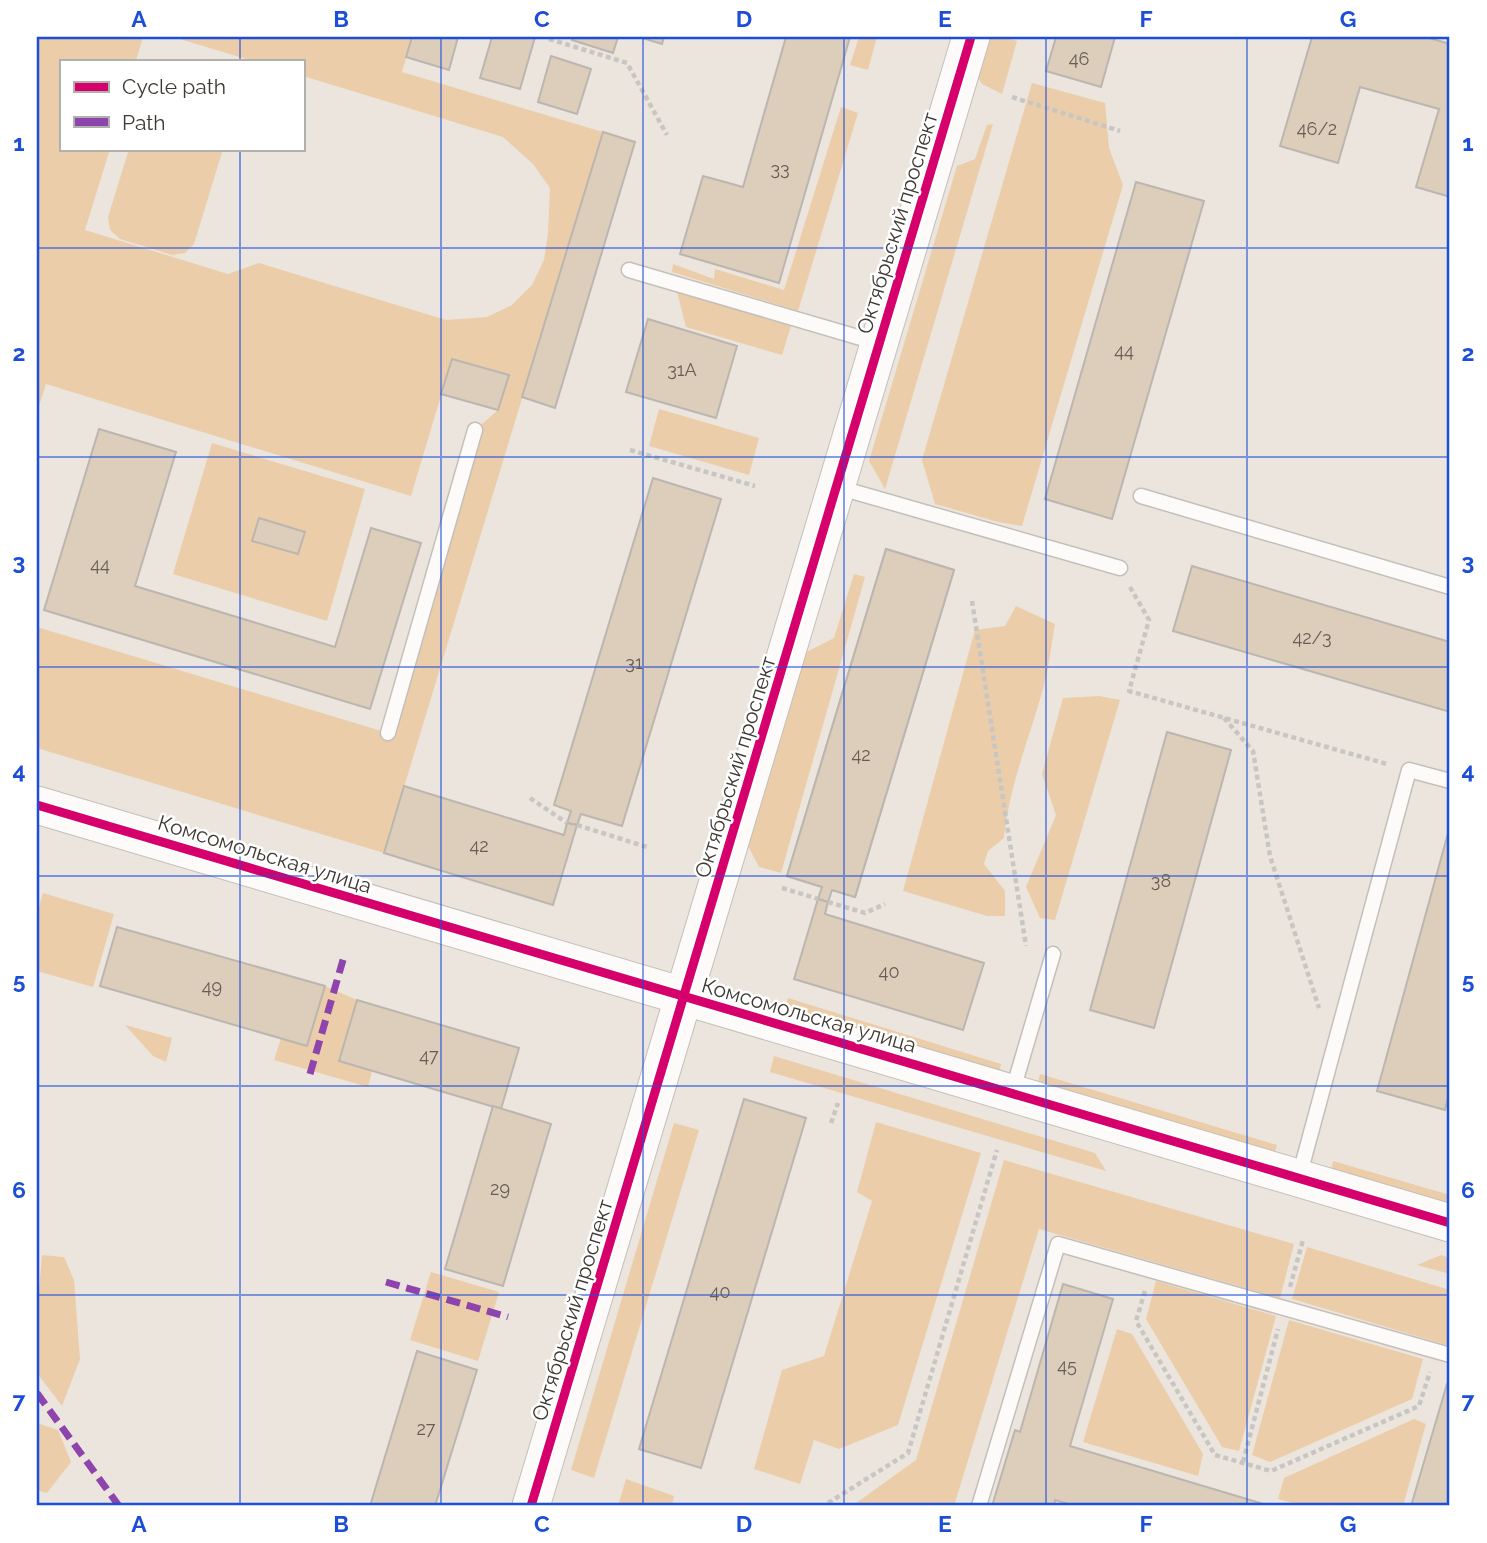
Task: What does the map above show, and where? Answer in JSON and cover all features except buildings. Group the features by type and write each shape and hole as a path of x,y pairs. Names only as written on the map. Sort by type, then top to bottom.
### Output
{"street":[{"name":"Октябрьский проспект","path":"531,1506 971,37"},
{"name":"Комсомольская улица","path":"37,805 1450,1223"}],"lane":[{"path":"629,270 879,343"},
{"path":"388,733 475,430"},
{"path":"837,487 1120,568"},
{"path":"1141,496 1450,587"},
{"path":"1298,1178 1409,770 1450,781"},
{"path":"1012,1093 1054,954"},
{"path":"979,1506 1058,1244 1443,1353"}],"path":[{"path":"549,38 627,63 667,135"},
{"path":"1012,97 1120,131"},
{"path":"630,450 755,486"},
{"path":"1120,568 1149,620 1129,691 1409,770"},
{"path":"972,601 1027,946"},
{"path":"1223,718 1253,751 1270,856 1333,1052"},
{"path":"530,798 567,822"},
{"path":"577,825 647,847"},
{"path":"782,888 818,899"},
{"path":"828,902 865,913 885,904"},
{"path":"831,1123 838,1103"},
{"path":"828,1503 908,1453 997,1150"},
{"path":"1243,1463 1303,1240"},
{"path":"1136,1321 1215,1455 1271,1471 1419,1406 1443,1353"}],"shaded area":[{"path":"37,37 143,37 136,60 60,60 60,150 110,150 85,230 228,274 259,263 446,320 487,317 512,305 532,285 544,260 550,188 533,164 503,137 304,76 304,60 250,60 173,37 412,37 402,72 603,132 384,853 37,748 37,627 388,733 475,430 498,410 508,375 452,359 411,496 46,384 37,412"},
{"path":"859,37 877,37 868,70 850,65"},
{"path":"982,37 1002,37 1017,41 1002,94 982,84 973,70"},
{"path":"1032,83 1105,103 1109,148 1123,185 1022,526 935,504 922,460"},
{"path":"841,107 858,113 798,311 672,272 673,264 714,279 715,269 784,290"},
{"path":"993,124 885,489 869,461 957,166 975,159 987,125"},
{"path":"129,150 223,150 194,244 185,253 172,255 120,239 110,230 108,217"},
{"path":"677,292 791,326 782,355 686,327"},
{"path":"659,409 759,438 749,475 649,446"},
{"path":"212,443 365,489 327,621 173,574"},
{"path":"854,574 865,577 781,873 759,867 744,838 795,658 834,638"},
{"path":"1016,606 1055,624 1045,681 1015,782 1004,838 988,851 984,864 1005,891 1005,916 987,916 903,891 975,630 1005,626"},
{"path":"1099,696 1120,700 1055,920 1040,918 1026,887 1056,815 1042,774 1063,698"},
{"path":"43,893 114,914 93,987 37,971 37,914"},
{"path":"325,986 357,1000 339,1061 372,1071 368,1087 274,1060 281,1038 307,1046"},
{"path":"788,998 1001,1064 998,1078 783,1014"},
{"path":"125,1025 172,1038 166,1062 153,1056"},
{"path":"774,1056 1095,1153 1106,1171 770,1072"},
{"path":"1040,1074 1277,1145 1273,1159 1037,1088"},
{"path":"876,1122 981,1153 898,1425 839,1449 814,1440 800,1484 754,1469 782,1370 824,1356 872,1201 857,1192"},
{"path":"674,1123 699,1130 594,1478 571,1470"},
{"path":"1004,1160 1294,1244 1280,1298 1039,1229 954,1506 852,1506 916,1460"},
{"path":"1333,1161 1450,1195 1450,1211 1330,1174"},
{"path":"1307,1247 1450,1290 1450,1346 1292,1299"},
{"path":"42,1255 64,1257 74,1280 80,1359 62,1406 37,1373 37,1316"},
{"path":"1441,1255 1450,1258 1450,1274 1417,1265"},
{"path":"431,1272 499,1292 478,1361 410,1340"},
{"path":"1156,1281 1276,1316 1239,1451 1222,1447 1146,1319"},
{"path":"1289,1320 1423,1359 1412,1399 1270,1462 1252,1455"},
{"path":"1117,1329 1132,1334 1203,1454 1198,1476 1083,1442"},
{"path":"1414,1419 1426,1424 1403,1506 1303,1506 1278,1499 1284,1478"},
{"path":"37,1423 58,1430 71,1462 47,1493 37,1490"},
{"path":"626,1479 674,1496 672,1506 618,1506"}],"marked path":[{"path":"310,1074 345,953"},
{"path":"386,1282 508,1317"},
{"path":"37,1393 119,1506"}],"cycle path":[{"path":"531,1506 971,37"},
{"path":"37,805 1450,1223"}]}
